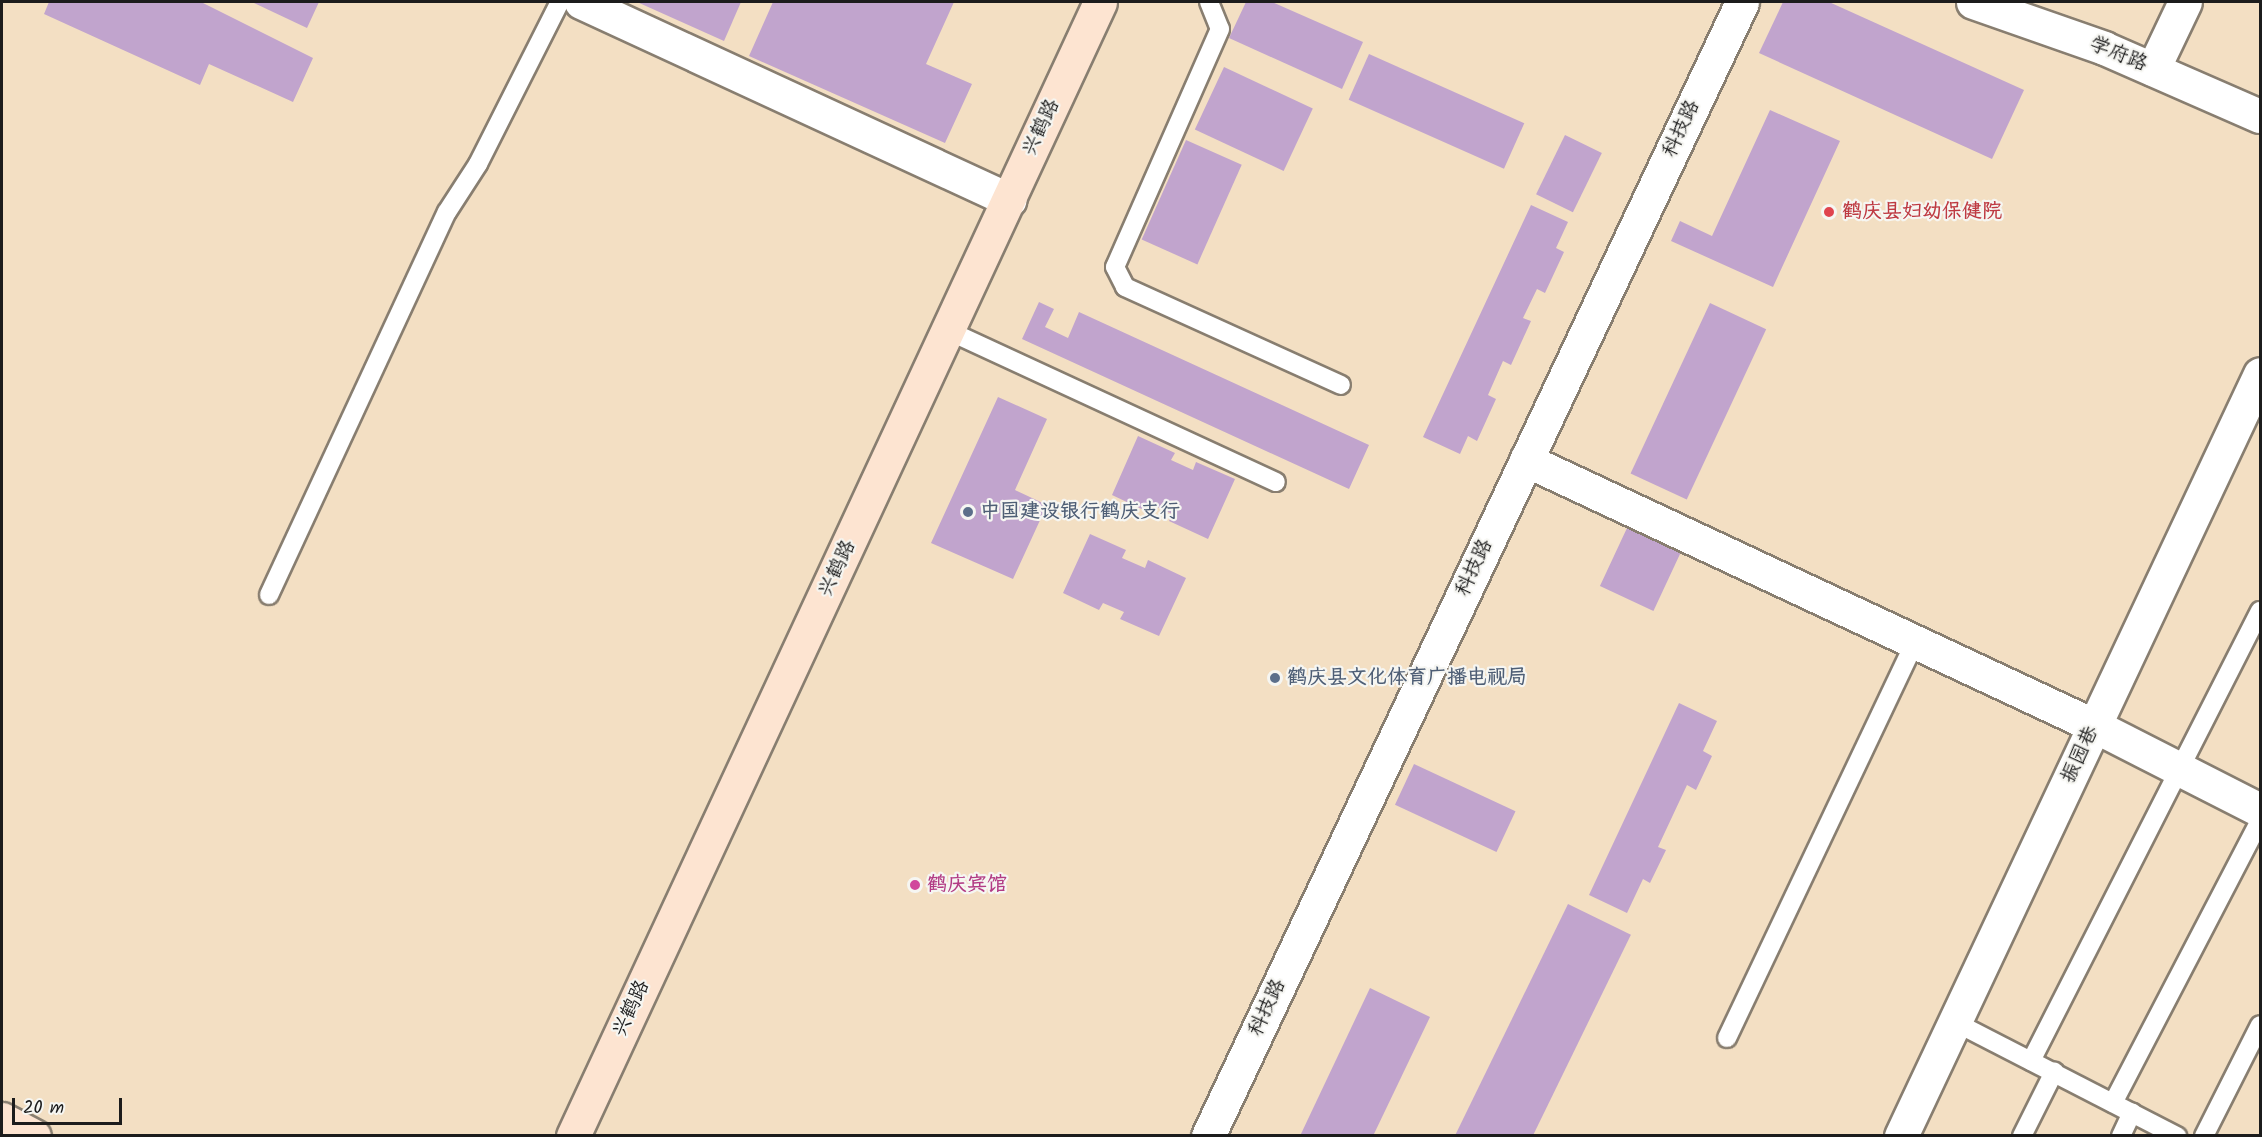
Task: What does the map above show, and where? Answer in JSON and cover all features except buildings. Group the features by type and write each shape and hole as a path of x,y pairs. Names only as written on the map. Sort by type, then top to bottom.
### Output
{"main road":[{"name":"兴鹤路","path":"573,1136 1100,2"},
{"path":"2,1119 34,1136"}],"street":[{"path":"581,2 1009,200"},
{"name":"科技路","path":"1208,1136 1742,2"},
{"name":"学府路","path":"1973,2 2153,69 2260,116"},
{"path":"2153,69 2184,2"},
{"name":"振园巷","path":"1901,1136 2260,374"},
{"path":"1526,460 2095,726 2260,810"}],"lane":[{"path":"269,595 442,223 560,2"},
{"path":"1209,2 1220,29 1115,267 1125,287 1341,385"},
{"path":"949,331 1276,482"},
{"path":"2031,1060 2260,611"},
{"path":"1727,1038 1915,642"},
{"path":"2113,1102 2260,821"},
{"path":"1955,1022 2178,1136"},
{"path":"2204,1136 2260,1025"},
{"path":"2022,1136 2054,1072"},
{"path":"2121,1136 2132,1112"}],"place":[{"name":"鹤庆县妇幼保健院","path":"1829,212"},
{"name":"中国建设银行鹤庆支行","path":"968,512"},
{"name":"鹤庆县文化体育广播电视局","path":"1275,678"},
{"name":"鹤庆宾馆","path":"915,885"}]}
